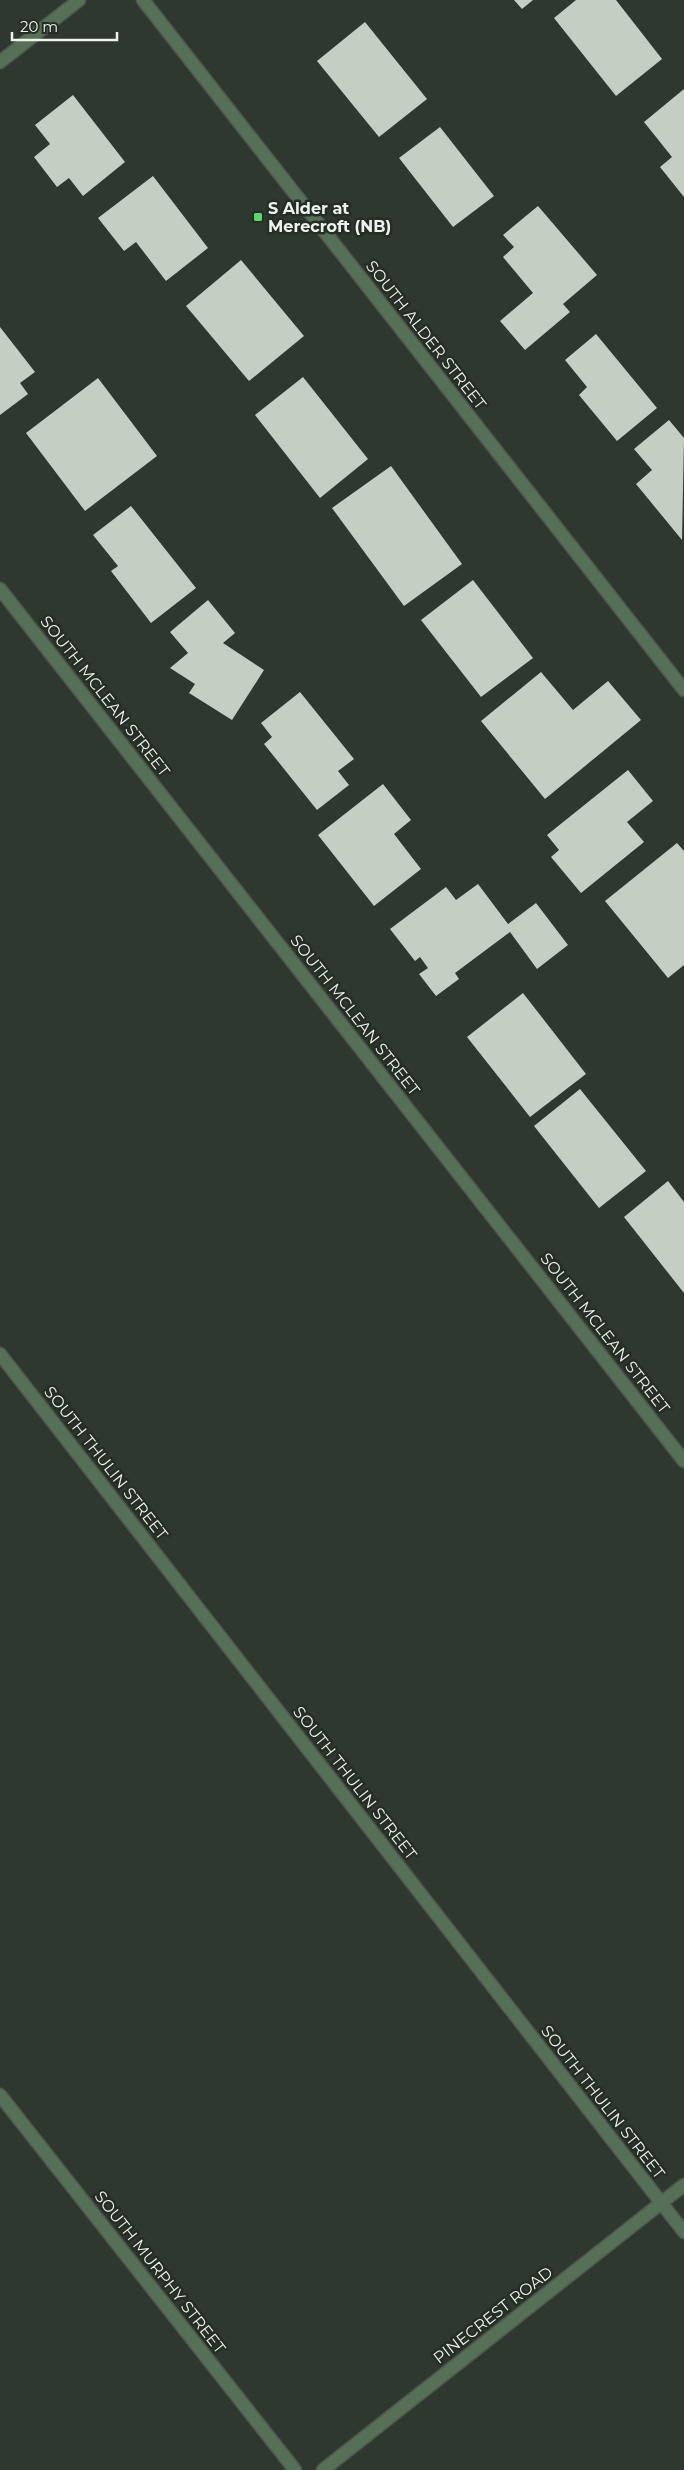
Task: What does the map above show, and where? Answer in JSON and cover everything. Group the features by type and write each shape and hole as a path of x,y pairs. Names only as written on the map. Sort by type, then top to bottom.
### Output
{"street":[{"path":"0,62 79,0"},
{"name":"SOUTH ALDER STREET","path":"143,0 684,690"},
{"name":"SOUTH MCLEAN STREET","path":"0,589 684,1460"},
{"name":"SOUTH THULIN STREET","path":"0,1354 684,2232"},
{"name":"SOUTH MURPHY STREET","path":"0,2095 295,2470"},
{"name":"PINECREST ROAD","path":"323,2470 684,2185"}],"building":[{"path":"514,0 533,0 522,9"},
{"path":"576,0 616,0 662,59 616,96 554,18"},
{"path":"365,22 427,99 379,137 317,61"},
{"path":"684,89 684,197 660,167 672,157 644,122"},
{"path":"73,95 125,162 83,196 69,178 57,187 34,157 50,144 35,125"},
{"path":"440,127 494,196 453,227 399,158"},
{"path":"153,176 208,248 166,281 136,242 124,251 98,218"},
{"path":"538,206 597,275 563,304 570,312 525,350 500,321 533,293 503,257 514,247 503,235"},
{"path":"241,260 304,336 249,381 186,306"},
{"path":"0,327 35,372 20,383 28,394 0,415"},
{"path":"596,334 657,408 617,441 579,395 587,387 565,360"},
{"path":"303,377 368,459 320,498 255,415"},
{"path":"98,378 157,456 85,511 26,433"},
{"path":"669,420 684,438 682,540 636,484 652,470 634,449"},
{"path":"391,466 462,564 404,606 332,508"},
{"path":"131,506 196,588 151,623 111,571 118,566 93,535"},
{"path":"473,580 533,658 481,697 421,620"},
{"path":"208,600 235,633 223,643 264,670 232,720 189,693 195,684 170,668 188,653 170,632"},
{"path":"541,672 573,710 608,681 641,720 545,799 481,721"},
{"path":"300,692 354,759 338,771 349,785 317,810 264,744 272,737 261,723"},
{"path":"628,770 653,801 627,822 644,842 581,893 551,857 559,850 547,835"},
{"path":"383,784 411,820 394,834 421,869 374,906 318,835"},
{"path":"677,843 684,851 684,965 668,978 605,901"},
{"path":"478,884 508,924 536,903 568,945 537,969 510,932 455,973 459,979 436,996 419,974 428,968 420,957 415,961 390,929 446,887 456,900"},
{"path":"523,993 586,1074 530,1117 467,1037"},
{"path":"580,1089 646,1171 599,1208 534,1126"},
{"path":"668,1181 684,1202 684,1293 624,1217"}],"place":[{"name":"S Alder at Merecroft (NB)","path":"258,217"}]}
